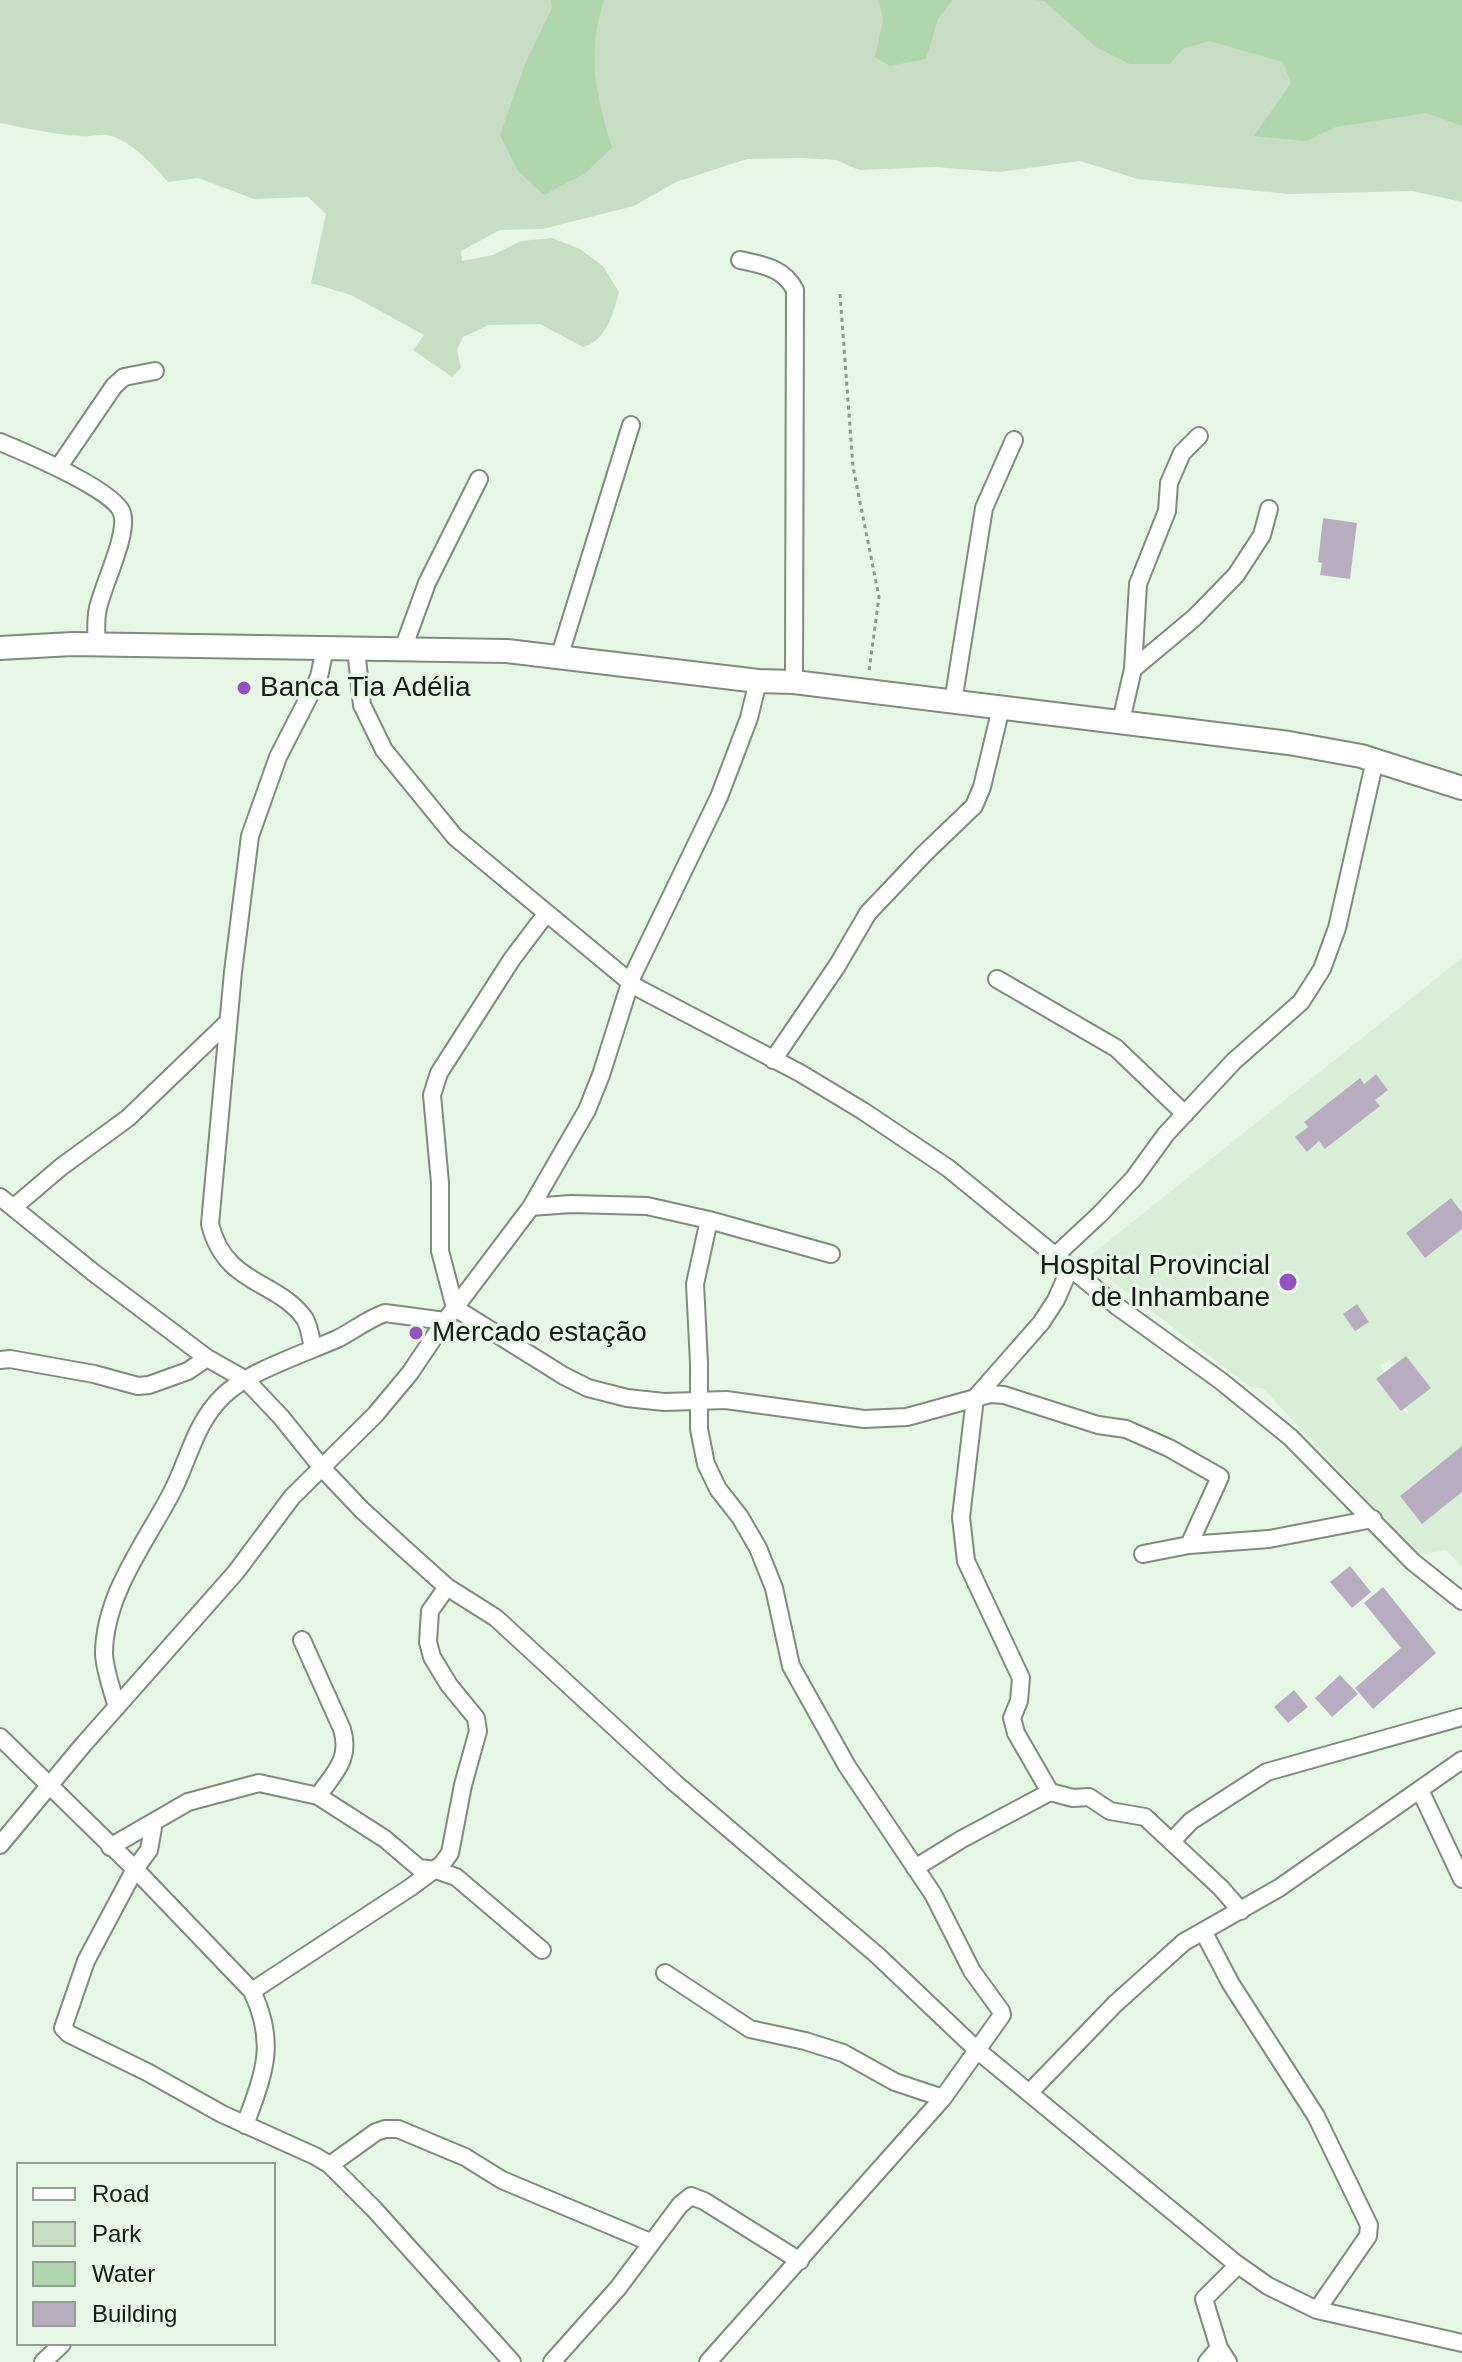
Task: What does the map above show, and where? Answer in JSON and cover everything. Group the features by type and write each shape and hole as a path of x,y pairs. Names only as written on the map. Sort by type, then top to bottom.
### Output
{"main road":[{"path":"0,648 96,645 507,651 758,681 794,682 1289,743 1375,760 1462,788"}],"street":[{"path":"740,260 765,265 789,278 795,290 794,682"},
{"path":"58,468 114,386 124,377 155,371"},
{"path":"559,658 631,425"},
{"path":"1121,721 1133,669 1138,584 1167,511 1173,473 1182,453 1199,436"},
{"path":"953,702 984,508 1014,440"},
{"path":"0,442 58,468 113,500 122,512 123,526 98,609 96,645"},
{"path":"403,649 427,583 479,479"},
{"path":"1133,669 1194,618 1236,575 1262,535 1269,509"},
{"path":"313,1349 305,1319 286,1301 248,1279 221,1253 210,1224 228,1022 250,836 278,757 319,677 325,648"},
{"path":"356,649 362,705 384,750 455,837 631,983 863,1111 917,1146 1070,1268 1263,1414 1290,1437 1413,1562 1462,1601"},
{"path":"0,1845 236,1572 306,1481 323,1469 375,1415 410,1373 450,1314 531,1207 587,1110 631,983 719,797 749,718 758,681"},
{"path":"773,1060 837,966 868,913 974,806 982,787 1001,708"},
{"path":"1055,1256 1134,1178 1185,1114 1234,1061 1301,1002 1322,969 1340,918 1375,760"},
{"path":"450,1314 440,1251 440,1183 432,1095 439,1073 512,959 546,914"},
{"path":"997,979 1116,1048 1185,1114"},
{"path":"14,1207 61,1167 128,1118 228,1022"},
{"path":"0,1197 207,1358 246,1380 362,1510 447,1587 496,1618 675,1783 877,1955 977,2050 1179,2219 1268,2286 1317,2310 1462,2343"},
{"path":"531,1207 571,1204 647,1206 831,1254"},
{"path":"709,1220 695,1284 699,1429 706,1464 718,1489 740,1517 758,1548 774,1588 791,1666 847,1766 933,1894 972,1971 1001,2011 999,2020 943,2098 716,2359"},
{"path":"1050,1792 1016,1733 1012,1718 1019,1701 1021,1678 966,1561 961,1517 975,1398 1041,1323 1056,1300 1070,1268"},
{"path":"117,1707 104,1656 113,1607 132,1563 173,1492 206,1415 224,1394 246,1380 385,1313 450,1314 588,1388 627,1398 664,1402 700,1399 864,1419 907,1417 975,1398 1004,1395 1098,1425 1126,1429 1218,1474 1218,1483 1189,1545"},
{"path":"0,1360 10,1359 94,1374 138,1386 188,1371 207,1358"},
{"path":"1143,1554 1189,1545 1269,1539 1373,1519"},
{"path":"252,1991 436,1870 450,1853 463,1785 478,1731 476,1718 433,1662 428,1642 430,1611 447,1587"},
{"path":"302,1640 346,1744 345,1756 318,1796"},
{"path":"1172,1841 1191,1821 1267,1772 1462,1717"},
{"path":"0,1737 135,1869 252,1991 258,2003 267,2056 245,2125"},
{"path":"1030,2092 1184,1942 1279,1888 1462,1760"},
{"path":"110,1847 188,1802 259,1783 318,1796 385,1839 419,1868 456,1877 542,1950"},
{"path":"1420,1790 1462,1879"},
{"path":"915,1868 1050,1792 1073,1798 1089,1797 1110,1811 1145,1817 1241,1911"},
{"path":"154,1822 149,1850 135,1869 86,1961 63,2028 69,2034 245,2125 330,2165 374,2209 512,2362"},
{"path":"1203,1931 1231,1984 1316,2116 1369,2225 1368,2236 1317,2310"},
{"path":"665,1973 750,2029 843,2053 895,2082 943,2098"},
{"path":"330,2165 376,2132 398,2129 465,2157 502,2180 650,2242"},
{"path":"552,2362 584,2329 650,2242 691,2196 800,2261"},
{"path":"1207,2362 1224,2355 1204,2299 1238,2265"},
{"path":"43,2362 60,2346"}],"path":[{"path":"840,294 853,467 879,597 866,692"}],"shaded area":[{"name":"Hospital Provincial de Inhambane","path":"1462,958 1462,1209 1451,1198 1406,1233 1425,1258 1462,1229 1462,1484 1443,1461 1400,1496 1422,1524 1462,1492 1462,1567 1446,1550 1418,1555 1263,1388 1250,1387 1085,1260","holes":["1376,1074 1388,1090 1375,1100 1379,1106 1326,1149 1319,1141 1307,1151 1296,1137 1308,1127 1305,1122 1359,1078 1364,1083","1406,1356 1430,1387 1407,1406 1408,1415 1377,1379 1385,1373 1380,1366 1389,1359 1395,1365"]}],"green space":[{"path":"0,0 1462,0 1462,202 1413,191 1289,194 1138,179 1080,161 999,172 935,167 859,170 836,160 747,159 676,182 634,206 543,229 500,230 461,251 462,261 493,255 521,241 552,238 580,249 603,266 619,292 608,325 591,344 583,347 540,324 489,325 463,337 457,350 461,368 452,377 413,350 424,335 351,295 311,283 326,214 308,197 254,199 198,178 168,182 141,154 116,138 61,134 0,123"}],"water":[{"path":"551,0 604,0 594,57 601,110 612,148 584,174 544,195 518,171 500,135 525,64 552,8"},
{"path":"879,0 953,0 938,19 926,59 890,66 875,57 883,21"},
{"path":"1035,0 1462,0 1462,126 1426,113 1336,127 1306,141 1254,136 1291,83 1283,62 1209,41 1183,49 1170,64 1130,64 1096,47 1044,1"}],"building":[{"path":"1323,518 1357,523 1350,579 1320,575 1322,563 1318,562"},
{"path":"1376,1074 1388,1090 1375,1100 1380,1106 1325,1149 1319,1141 1307,1152 1295,1137 1308,1127 1304,1122 1360,1078 1364,1084"},
{"path":"1451,1198 1462,1212 1462,1229 1425,1258 1406,1233"},
{"path":"1357,1304 1369,1322 1355,1331 1343,1314"},
{"path":"1406,1356 1431,1388 1401,1411 1376,1379"},
{"path":"1462,1446 1462,1492 1422,1524 1400,1496"},
{"path":"1350,1566 1371,1592 1352,1608 1330,1582"},
{"path":"1383,1587 1436,1653 1373,1709 1355,1688 1401,1648 1364,1603"},
{"path":"1340,1675 1358,1694 1332,1717 1315,1698"},
{"path":"1294,1690 1308,1707 1288,1723 1274,1707"}],"place":[{"name":"Banca Tia Adélia","path":"244,688"},
{"name":"Hospital Provincial de Inhambane","path":"1288,1282"},
{"name":"Mercado estação","path":"416,1333"}]}
